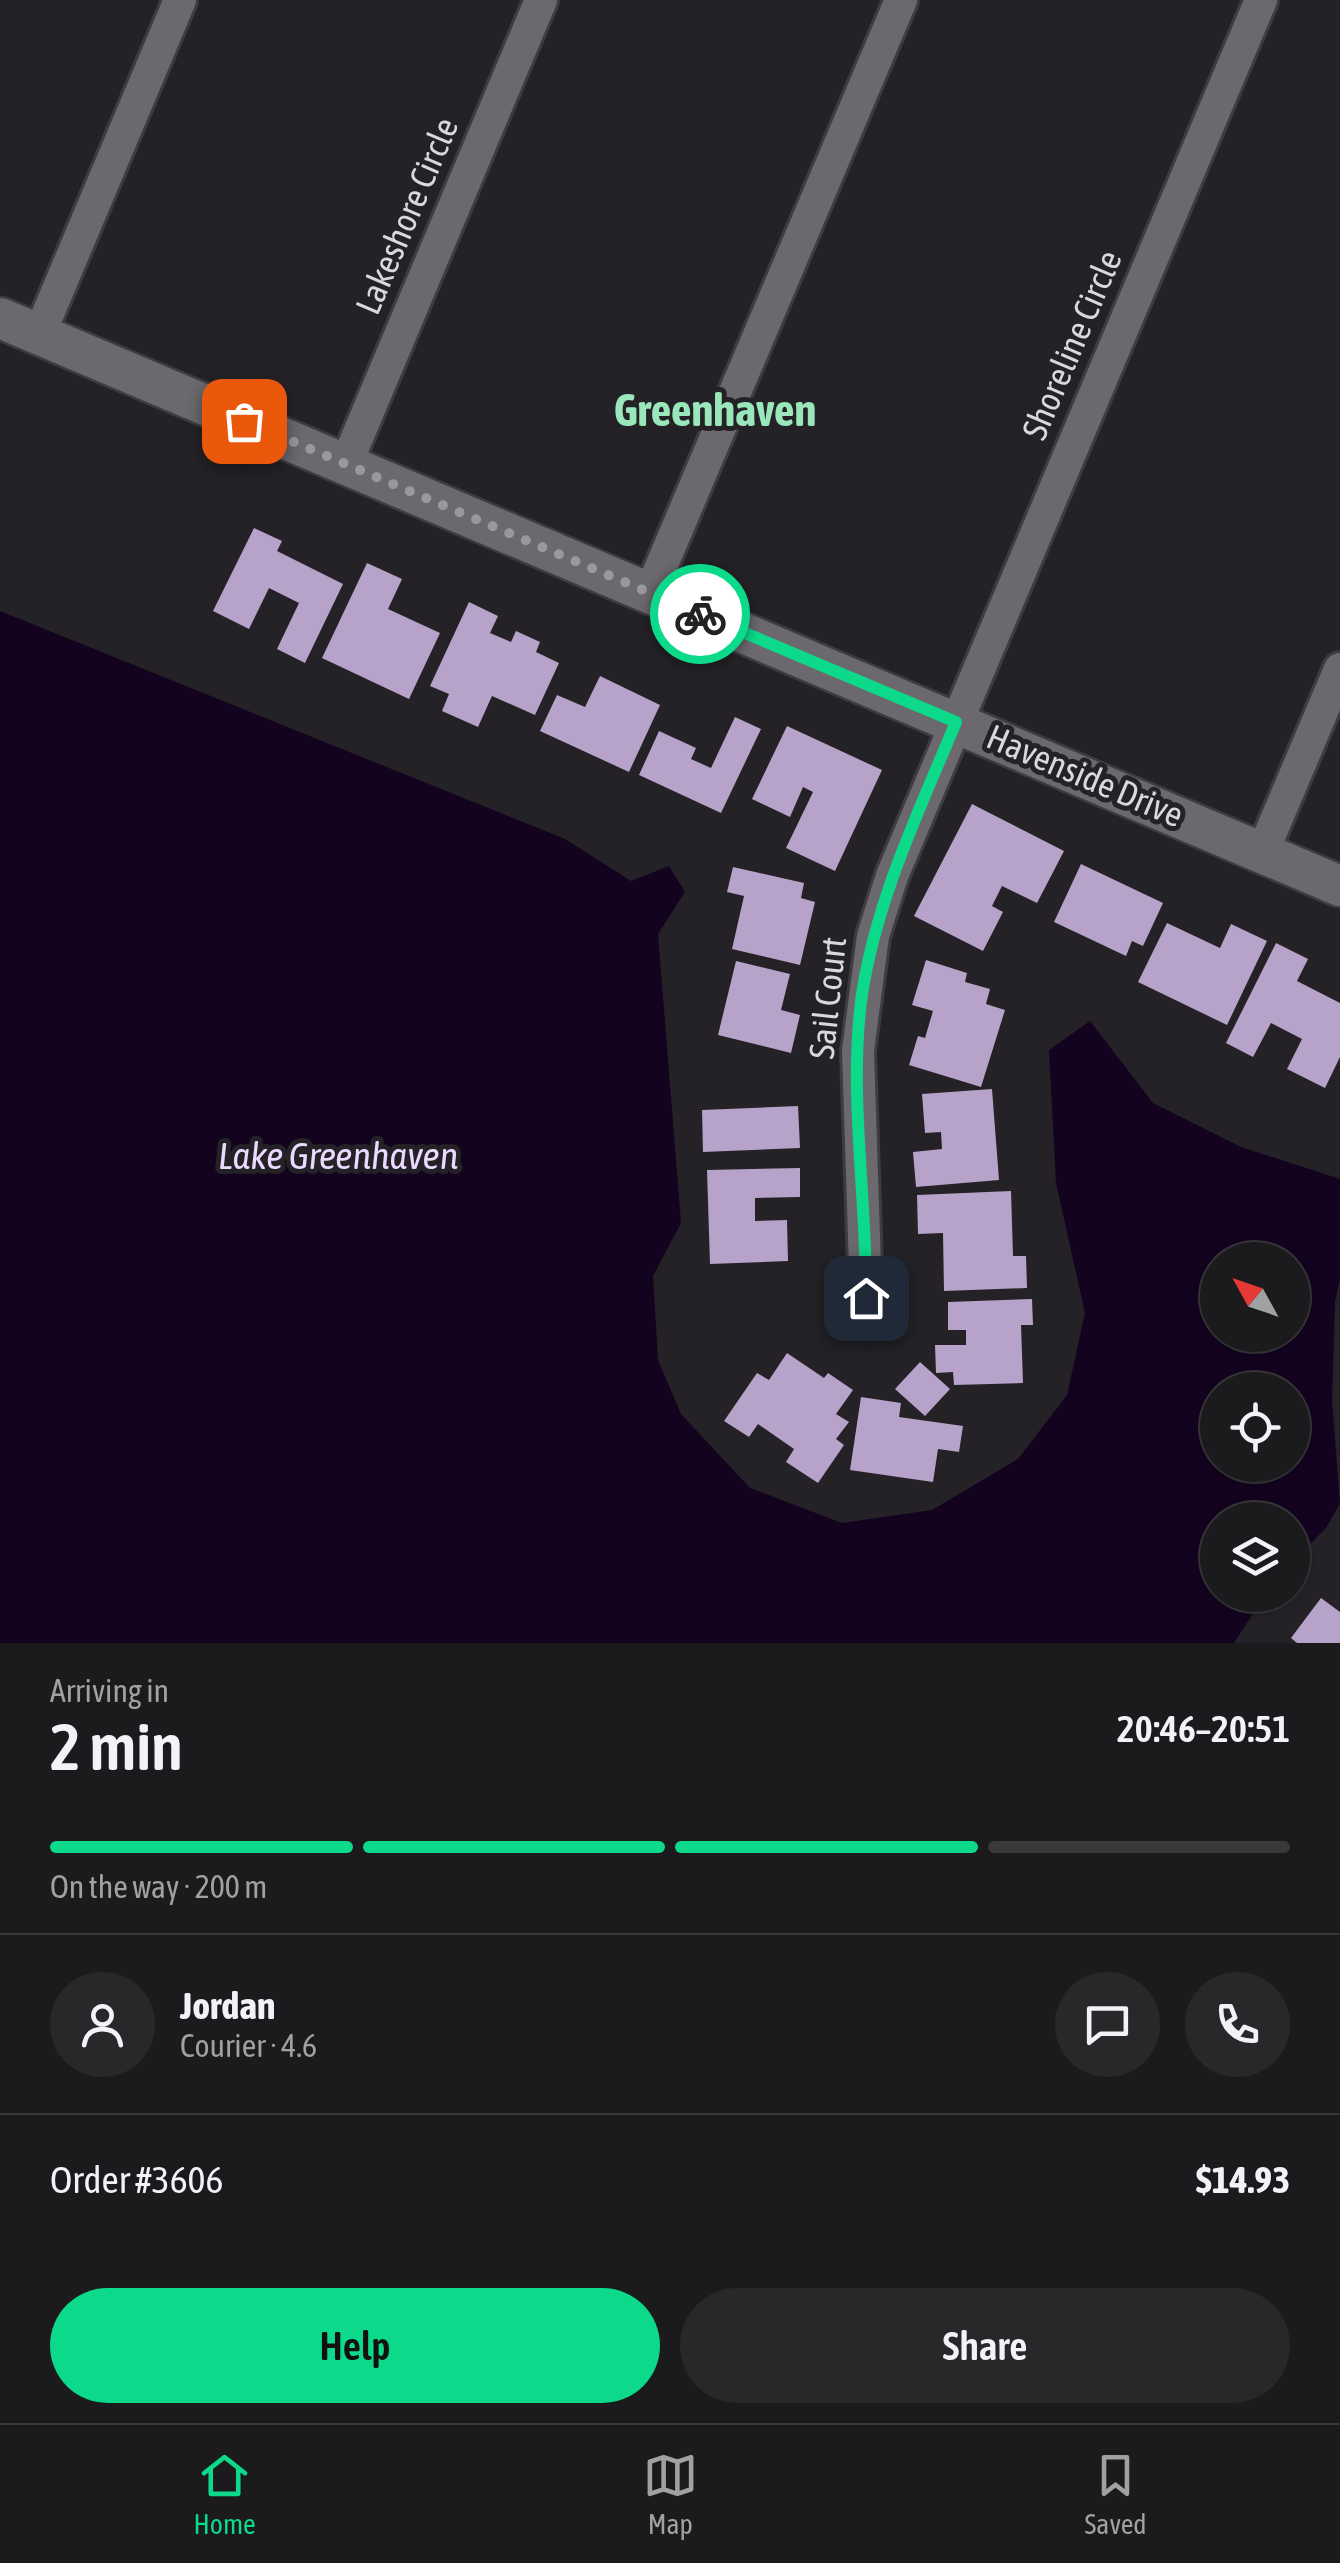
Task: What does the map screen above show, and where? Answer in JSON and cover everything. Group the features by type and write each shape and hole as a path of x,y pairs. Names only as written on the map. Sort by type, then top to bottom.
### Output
{"street":[{"path":"39,335 180,0"},
{"name":"Lakeshore Circle","path":"346,464 541,0"},
{"path":"650,592 901,0"},
{"name":"Shoreline Circle","path":"956,722 1261,0"},
{"name":"Havenside Drive","path":"0,318 1340,886"},
{"path":"1263,851 1340,668"},
{"name":"Sail Court","path":"866,1298 858,1052 862,998 873,936 892,876 956,722"}],"water":[{"name":"Lake Greenhaven","path":"0,611 565,839 631,881 669,866 685,892 658,934 681,1223 653,1276 658,1360 681,1414 750,1488 842,1523 932,1510 1018,1459 1067,1395 1085,1313 1056,1183 1049,1050 1090,1021 1153,1103 1241,1147 1340,1179 1340,1279 1335,1302 1332,1401 1340,1503 1326,1528 1310,1544 1310,1502 1200,1502 1200,1612 1254,1612 1234,1643 0,1643"}],"building":[{"path":"254,528 282,541 277,551 343,584 305,663 277,649 299,603 269,588 249,629 213,611"},
{"path":"367,563 402,579 388,609 440,633 409,699 322,658"},
{"path":"469,602 498,616 490,633 511,642 516,631 540,642 536,652 559,663 535,715 492,696 478,727 442,711 449,694 430,686"},
{"path":"600,676 660,705 629,772 540,731 557,695 585,707"},
{"path":"735,717 761,729 721,813 639,775 659,731 696,748 691,759 711,768"},
{"path":"787,726 882,770 835,871 786,848 813,792 803,787 790,817 752,799"},
{"path":"972,804 1064,851 1037,903 1002,886 992,906 1003,912 983,951 914,916"},
{"path":"1081,864 1163,903 1143,946 1132,941 1126,956 1054,922"},
{"path":"733,867 804,883 801,898 815,902 800,965 732,949 744,896 727,892"},
{"path":"1167,923 1220,948 1231,924 1267,941 1227,1025 1138,982"},
{"path":"1276,943 1308,959 1297,981 1340,1003 1340,1057 1325,1088 1287,1069 1302,1039 1271,1023 1253,1057 1226,1043"},
{"path":"926,960 967,973 965,982 990,989 986,1004 1005,1010 981,1087 909,1065 918,1036 925,1038 933,1011 912,1005"},
{"path":"736,961 790,974 781,1010 800,1015 791,1053 718,1035"},
{"path":"992,1089 999,1180 916,1187 913,1152 942,1149 941,1132 925,1133 922,1094"},
{"path":"798,1106 800,1148 703,1152 702,1110"},
{"path":"800,1168 800,1197 755,1198 755,1221 787,1220 788,1261 710,1264 707,1170"},
{"path":"1011,1191 1013,1256 1026,1256 1027,1288 944,1291 943,1233 918,1234 917,1195"},
{"path":"1032,1299 1033,1325 1021,1325 1023,1383 954,1385 953,1372 936,1373 935,1345 966,1345 966,1330 948,1330 948,1302"},
{"path":"787,1353 824,1378 828,1373 853,1390 836,1414 849,1422 836,1439 844,1445 818,1483 786,1462 794,1449 758,1424 749,1437 724,1421 757,1373 769,1380"},
{"path":"920,1362 950,1389 925,1416 895,1389"},
{"path":"861,1397 901,1403 899,1417 963,1426 959,1452 938,1449 933,1482 850,1470"},
{"path":"1321,1598 1340,1612 1340,1643 1297,1643 1291,1638"}],"way so far":[{"path":"244,421 700,614"}],"district":[{"name":"Greenhaven","path":"715,410"}],"route":[{"path":"700,614 956,722 892,876 873,936 862,998 858,1052 866,1298"}]}
